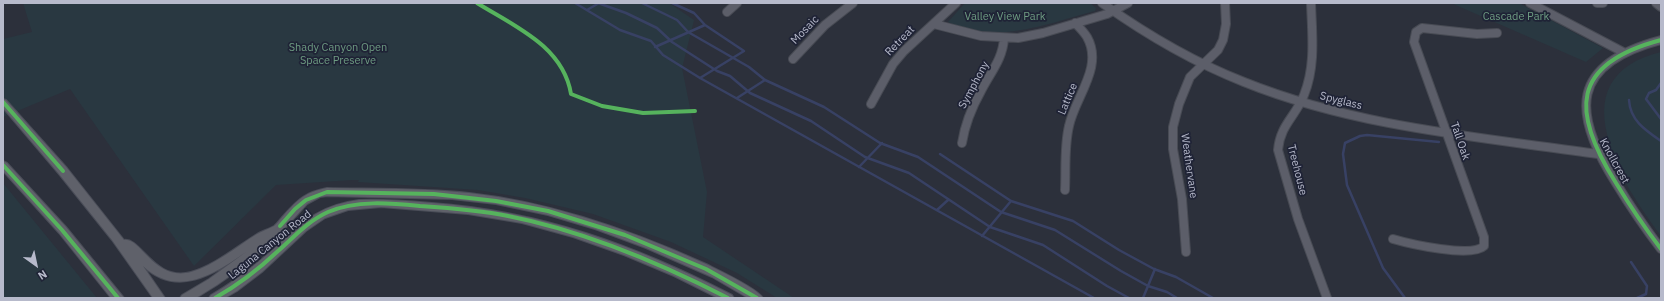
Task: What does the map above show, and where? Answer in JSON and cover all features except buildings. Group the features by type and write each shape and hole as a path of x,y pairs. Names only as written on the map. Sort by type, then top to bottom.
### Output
{"main road":[{"path":"3,102 63,171 116,237 159,298"},
{"path":"3,165 29,191 77,246 118,298"},
{"name":"Laguna Canyon Road","path":"186,298 213,282 247,258 303,201 317,194 327,192 401,193 470,197 530,207 641,241 702,267 744,289 757,298"},
{"name":"Laguna Canyon Road","path":"216,298 258,268 299,231 321,215 344,206 365,204 395,204 462,209 522,218 631,252 692,279 728,298"},
{"path":"116,237 125,242 153,268 167,276 179,277 195,275 214,267 238,253 257,238 280,226"}],"street":[{"path":"727,12 737,3"},
{"name":"Mosaic","path":"793,59 825,25 853,3"},
{"name":"Retreat","path":"871,104 896,60 910,44 956,3"},
{"name":"Spyglass","path":"1102,3 1156,40 1202,64 1235,79 1300,102 1376,120 1446,132 1598,154"},
{"path":"934,24 967,35 1004,38 1031,36 1113,11 1128,3"},
{"name":"Weathervane","path":"1186,252 1183,233 1183,207 1172,141 1172,129 1186,83 1191,75 1215,53 1221,45 1225,30 1225,3"},
{"name":"Treehouse","path":"1311,3 1313,62 1309,80 1300,102 1281,132 1278,141 1278,150 1298,219 1327,298"},
{"path":"1530,3 1624,52"},
{"path":"1597,3 1603,3"},
{"path":"1656,3 1661,7"},
{"name":"Lattice","path":"1064,190 1069,126 1075,106 1089,77 1093,64 1092,52 1088,39 1075,23"},
{"name":"Tall Oak","path":"1393,239 1442,250 1479,250 1484,246 1484,237 1414,45 1416,32 1419,29 1426,27 1477,34 1497,33"},
{"name":"Symphony","path":"962,143 970,112 984,84 1003,54 1004,38"},
{"name":"Knollcrest","path":"1661,40 1624,52 1602,67 1592,80 1587,90 1585,105 1586,119 1598,154 1621,192 1661,249"}],"green space":[{"name":"Shady Canyon Open Space Preserve","path":"23,3 669,3 694,20 682,68 707,192 703,237 794,298 777,298 737,273 671,242 593,214 525,198 478,190 358,182 359,180 276,185 194,266 70,89 3,117 3,39 32,32"},
{"name":"Valley View Park","path":"965,3 1090,3 1096,8 1095,11 1022,30 984,32 966,29 948,22"},
{"name":"Cascade Park","path":"1451,3 1519,3 1603,48 1586,62"},
{"path":"1661,52 1661,236 1630,191 1605,142 1610,144 1604,111 1606,97 1611,84 1619,74 1630,65 1644,57"},
{"path":"3,183 97,298 3,298"}],"waterway":[{"path":"575,3 620,30 651,41 656,47"},
{"path":"587,10 599,3"},
{"path":"599,3 626,13 657,28 670,40"},
{"path":"642,3 677,20 688,32"},
{"path":"672,3 694,13 705,25"},
{"path":"688,32 705,25"},
{"path":"705,25 744,51 733,58"},
{"path":"670,40 688,32"},
{"path":"688,32 733,58"},
{"path":"656,47 670,40"},
{"path":"670,40 714,69"},
{"path":"656,47 663,55 700,78"},
{"path":"714,69 733,58"},
{"path":"733,58 749,67 765,80"},
{"path":"700,78 714,69"},
{"path":"714,69 730,76 748,91"},
{"path":"700,78 859,167"},
{"path":"748,91 765,80"},
{"path":"765,80 824,107 881,144"},
{"path":"1661,83 1656,90 1649,93 1646,99 1661,119"},
{"path":"737,98 748,91"},
{"path":"748,91 811,121 868,158"},
{"path":"1629,100 1635,119 1649,133 1661,141"},
{"path":"1405,298 1383,268 1347,185 1343,154 1345,143 1360,136 1367,135 1439,142"},
{"path":"868,158 881,144"},
{"path":"881,144 918,157 1002,212"},
{"path":"940,154 1011,201"},
{"path":"859,167 868,158"},
{"path":"868,158 909,173 990,227"},
{"path":"859,167 982,236"},
{"path":"937,210 948,200"},
{"path":"1002,212 1011,201"},
{"path":"1011,201 1073,221 1119,250 1155,269"},
{"path":"990,227 1002,212"},
{"path":"1002,212 1055,230 1148,286"},
{"path":"982,236 990,227"},
{"path":"990,227 1043,245 1107,286 1129,298"},
{"path":"982,236 1094,298"},
{"path":"1631,262 1647,286 1646,294 1637,298"},
{"path":"1148,286 1155,269"},
{"path":"1155,269 1176,277 1213,298"},
{"path":"1143,298 1148,286"},
{"path":"1148,286 1167,292 1177,298"}],"cycle path":[{"path":"477,3 529,34 541,43 561,65 570,84 571,94 602,106 643,113 695,111"},
{"path":"1661,40 1622,53 1607,63 1596,75 1588,90 1586,106 1588,125 1600,157 1633,211 1661,249"},
{"path":"3,102 63,171"},
{"path":"3,165 62,230 118,298"},
{"path":"280,226 300,204 312,196 327,192 434,194 470,197 548,211 625,235 706,269 737,285 757,298"},
{"path":"215,298 250,275 321,215 338,208 359,204 414,205 482,211 549,226 602,242 653,262 679,273 728,298"}]}
